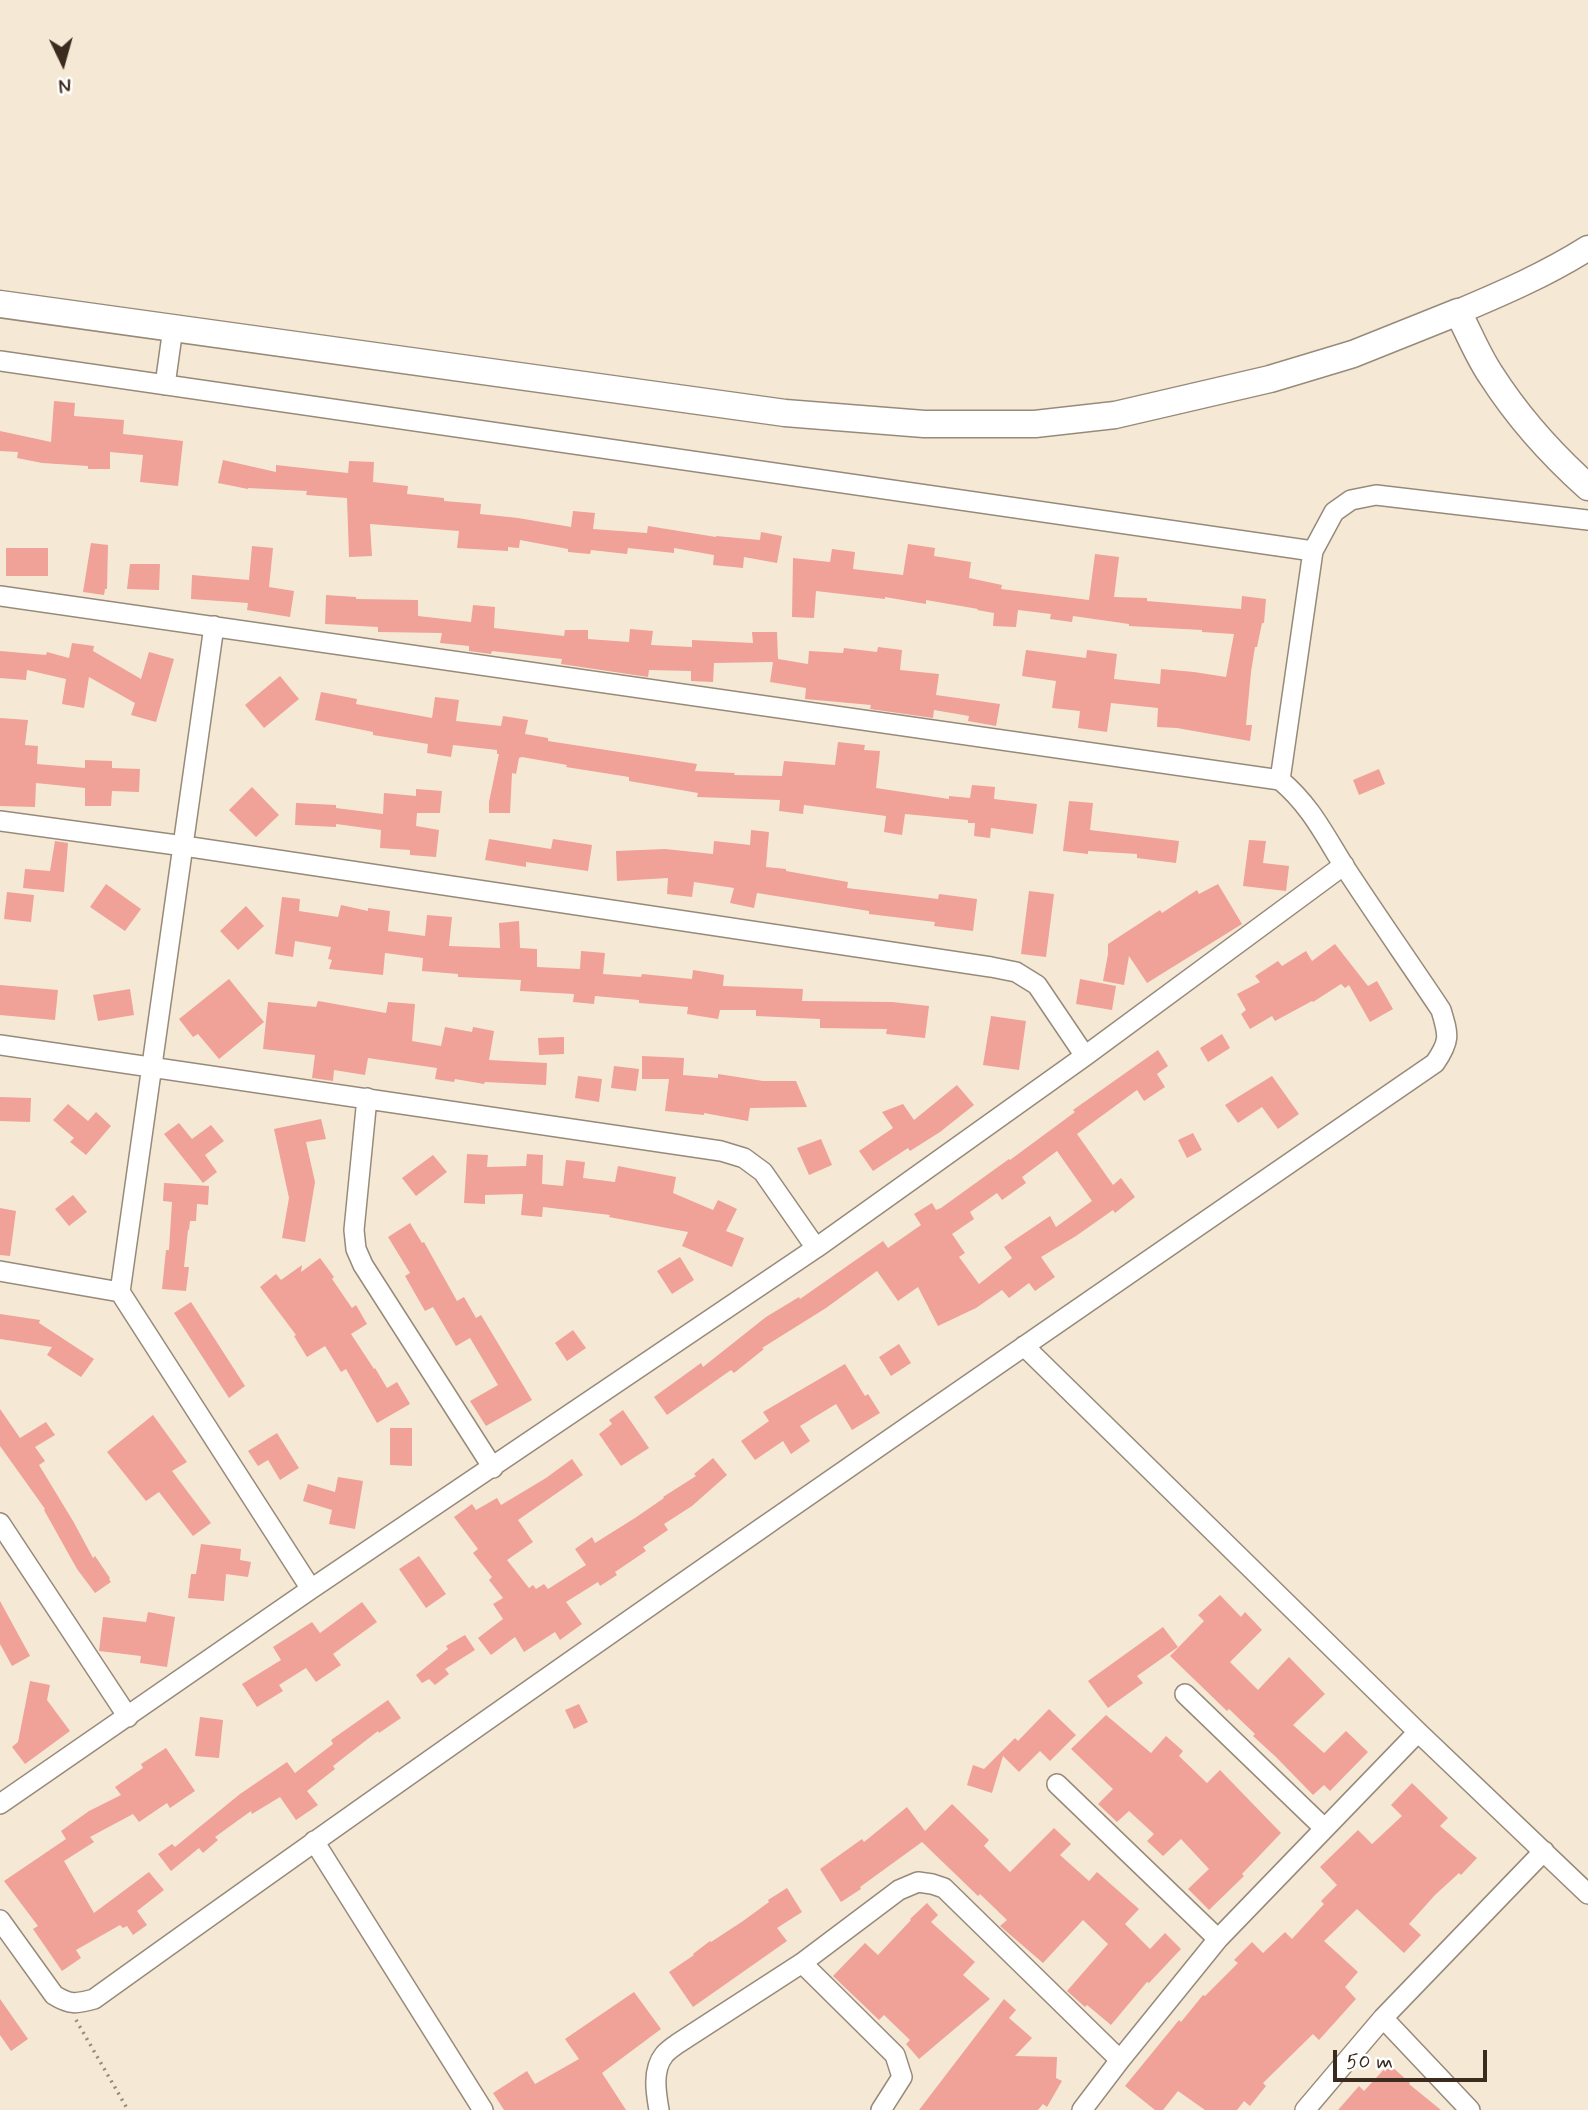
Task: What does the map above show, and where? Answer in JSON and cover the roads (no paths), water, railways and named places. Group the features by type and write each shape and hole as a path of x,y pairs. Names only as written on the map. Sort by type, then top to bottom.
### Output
{"main road":[{"path":"0,304 785,413 924,424 1035,425 1115,415 1270,379 1353,354 1458,312 1489,373 1514,409 1568,469 1588,487"}],"street":[{"path":"1458,312 1517,287 1588,248"},
{"path":"166,385 173,328"},
{"path":"0,361 1313,551"},
{"path":"1280,780 1313,551 1334,512 1351,500 1376,495 1588,520"},
{"path":"0,596 1280,780 1298,795 1441,1010 1447,1029 1446,1047 1435,1063 314,1841 94,1999 75,2004 54,1995 0,1920"},
{"path":"214,626 120,1292 311,1589"},
{"path":"0,821 184,846 1016,972 1037,985 1085,1056"},
{"path":"0,1804 311,1589 816,1248 1085,1056 1344,865"},
{"path":"0,1045 721,1151 744,1158 763,1172 816,1248"},
{"path":"367,1098 354,1230 356,1250 492,1468"},
{"path":"0,1271 120,1292"},
{"path":"1024,1346 1418,1732 1588,1894"},
{"path":"0,1523 128,1717"},
{"path":"1185,1694 1324,1828"},
{"path":"1082,2110 1119,2060 1218,1939 1418,1732"},
{"path":"1057,1784 1218,1939"},
{"path":"314,1841 483,2110"},
{"path":"1306,2110 1383,2018 1544,1851"},
{"path":"659,2110 657,2072 663,2055 802,1963 899,1889 918,1882 944,1888 1119,2060"},
{"path":"802,1963 895,2055 902,2077 881,2110"},
{"path":"1383,2018 1470,2110"}]}
